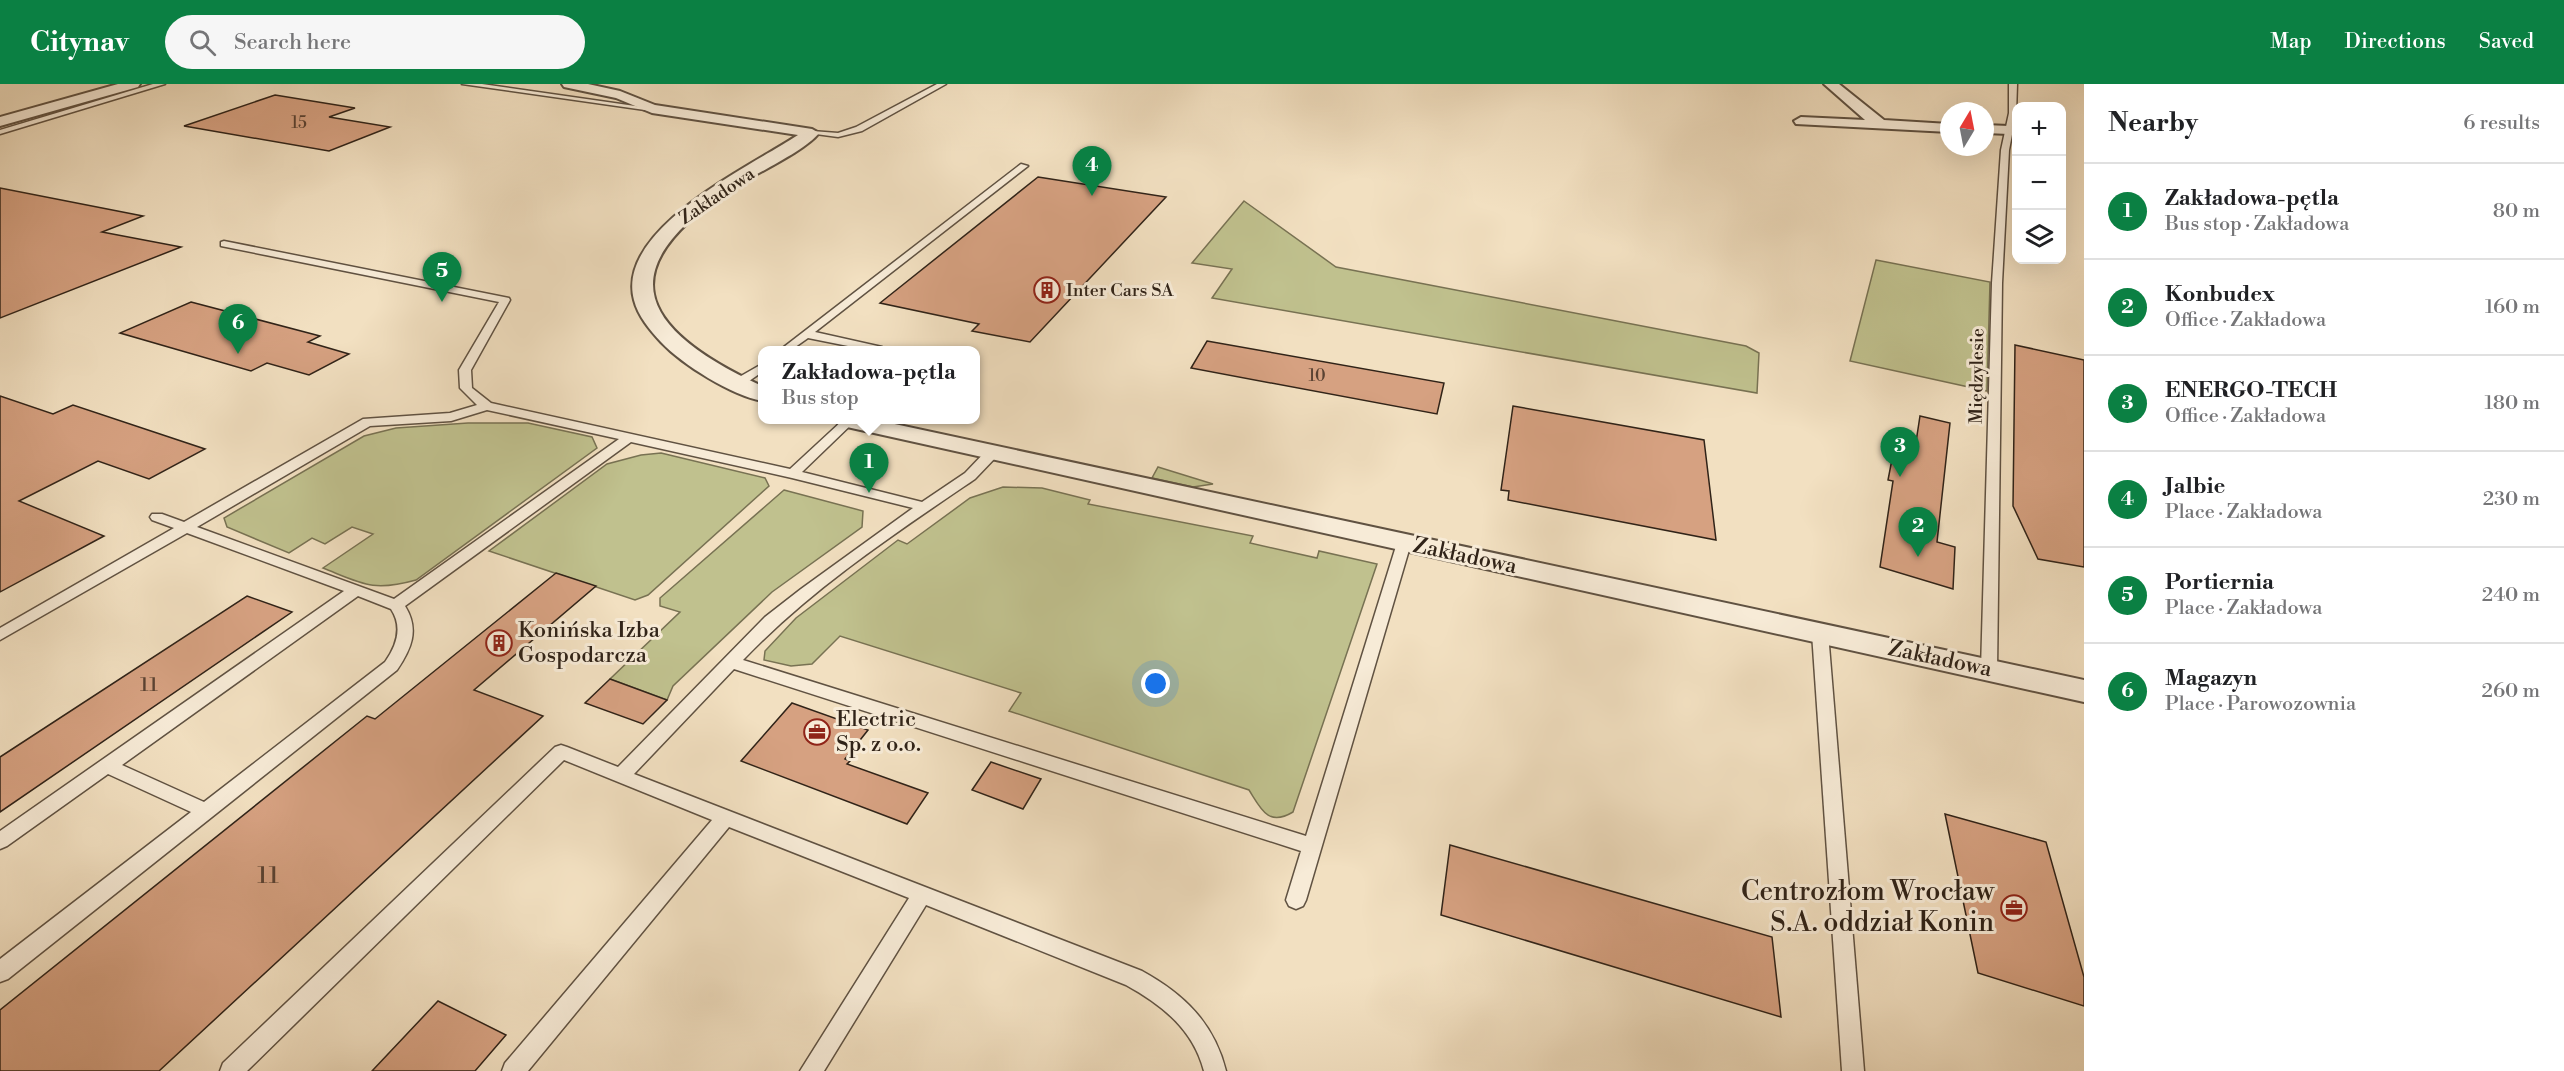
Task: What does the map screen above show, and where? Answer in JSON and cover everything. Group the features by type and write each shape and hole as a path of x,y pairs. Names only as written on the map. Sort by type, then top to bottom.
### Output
{"street":[{"path":"0,122 133,84"},
{"path":"569,84 620,95 652,109 812,133"},
{"path":"1831,84 1880,125"},
{"path":"1801,121 1940,128"},
{"path":"1994,129 2009,130"},
{"name":"Zakładowa","path":"758,392 690,357 671,343 655,326 646,308 642,290 643,272 655,247 686,214 812,133"},
{"name":"Zakładowa","path":"866,424 2084,691"}],"lane":[{"path":"0,132 160,84"},
{"path":"466,84 652,109"},
{"path":"812,133 838,135 860,129 942,84"},
{"name":"Międzylesie","path":"1989,670 1997,283 2005,150 2013,113 2013,84"},
{"path":"791,346 1024,166"},
{"path":"224,244 505,300 465,370 462,383 466,392 487,406 793,474 924,507"},
{"path":"806,334 860,346"},
{"path":"738,383 758,370"},
{"path":"0,635 367,422 451,417 487,406"},
{"path":"793,474 845,424"},
{"path":"396,606 630,437"},
{"path":"621,776 771,621 797,599 970,476 992,453"},
{"path":"0,972 391,666 401,652 406,638 407,626 404,615 396,606 157,517"},
{"path":"1296,900 1404,543"},
{"path":"0,842 355,591"},
{"path":"1820,633 1853,1071"},
{"path":"730,662 1311,846"},
{"path":"231,1071 561,752 1134,978 1162,992 1183,1011 1202,1035 1215,1071"},
{"path":"108,766 206,811"},
{"path":"513,1071 726,817"},
{"path":"811,1071 922,894"}],"green space":[{"path":"1244,201 1336,267 1746,346 1759,353 1757,393 1212,298 1232,269 1192,263"},
{"path":"1876,260 1990,282 1987,391 1850,361"},
{"path":"468,423 528,423 592,437 597,448 416,580 401,584 378,586 368,584 323,568 373,534 352,527 325,544 312,538 289,553 227,527 224,518 364,436 396,428"},
{"path":"661,453 765,478 769,486 648,595 635,600 489,551 607,464 641,455"},
{"path":"1158,467 1213,484 1193,487 1152,478"},
{"path":"1003,487 1042,488 1090,500 1088,504 1253,536 1250,543 1317,558 1319,551 1377,564 1293,812 1277,818 1271,817 1266,814 1249,790 1009,711 1021,693 840,636 812,664 791,666 764,660 765,651 796,618 898,540 907,544 970,498"},
{"path":"784,490 863,511 862,527 772,592 673,686 667,700 610,679 680,612 660,606 660,598"}],"building":[{"path":"275,95 355,108 329,117 390,127 329,151 184,126"},
{"path":"1038,177 1166,197 1030,342 972,331 979,324 880,303"},
{"path":"0,188 143,216 102,232 181,247 0,318"},
{"path":"191,302 320,336 308,342 349,354 309,375 267,363 251,371 120,333"},
{"path":"1207,341 1444,383 1437,414 1191,368"},
{"path":"2015,345 2084,360 2084,567 2038,559 2013,506"},
{"path":"0,396 53,414 73,405 205,449 149,479 98,461 19,501 104,536 0,592"},
{"path":"1513,406 1704,440 1716,540 1508,500 1509,491 1501,490"},
{"path":"1920,416 1950,423 1937,542 1955,547 1953,589 1880,567 1893,481 1888,480 1894,449 1914,455"},
{"path":"556,573 596,586 474,690 543,716 159,1071 0,1071 0,1010 367,716 375,719"},
{"path":"247,596 292,612 0,812 0,757"},
{"path":"610,679 667,700 643,724 585,703"},
{"path":"792,703 868,730 845,759 850,761 847,764 928,793 907,824 741,761"},
{"path":"991,762 1041,779 1023,809 972,790"},
{"name":"Centrozłom Wrocław S.A. oddział Konin","path":"1945,814 2046,842 2084,977 2084,1006 1978,973"},
{"path":"1450,845 1772,937 1781,1017 1441,915"},
{"path":"438,1001 506,1035 475,1071 372,1071"}],"place":[{"name":"Jalbie","path":"1092,196"},
{"name":"Inter Cars SA","path":"1047,290"},
{"name":"Portiernia","path":"442,302"},
{"name":"Magazyn","path":"238,354"},
{"name":"ENERGO-TECH","path":"1900,477"},
{"name":"Zakładowa-pętla","path":"869,493"},
{"name":"Konbudex","path":"1918,557"},
{"name":"Konińska Izba Gospodarcza","path":"499,643"},
{"name":"Electric Sp. z o.o.","path":"817,732"},
{"name":"Centrozłom Wrocław S.A. oddział Konin","path":"2014,908"}]}
